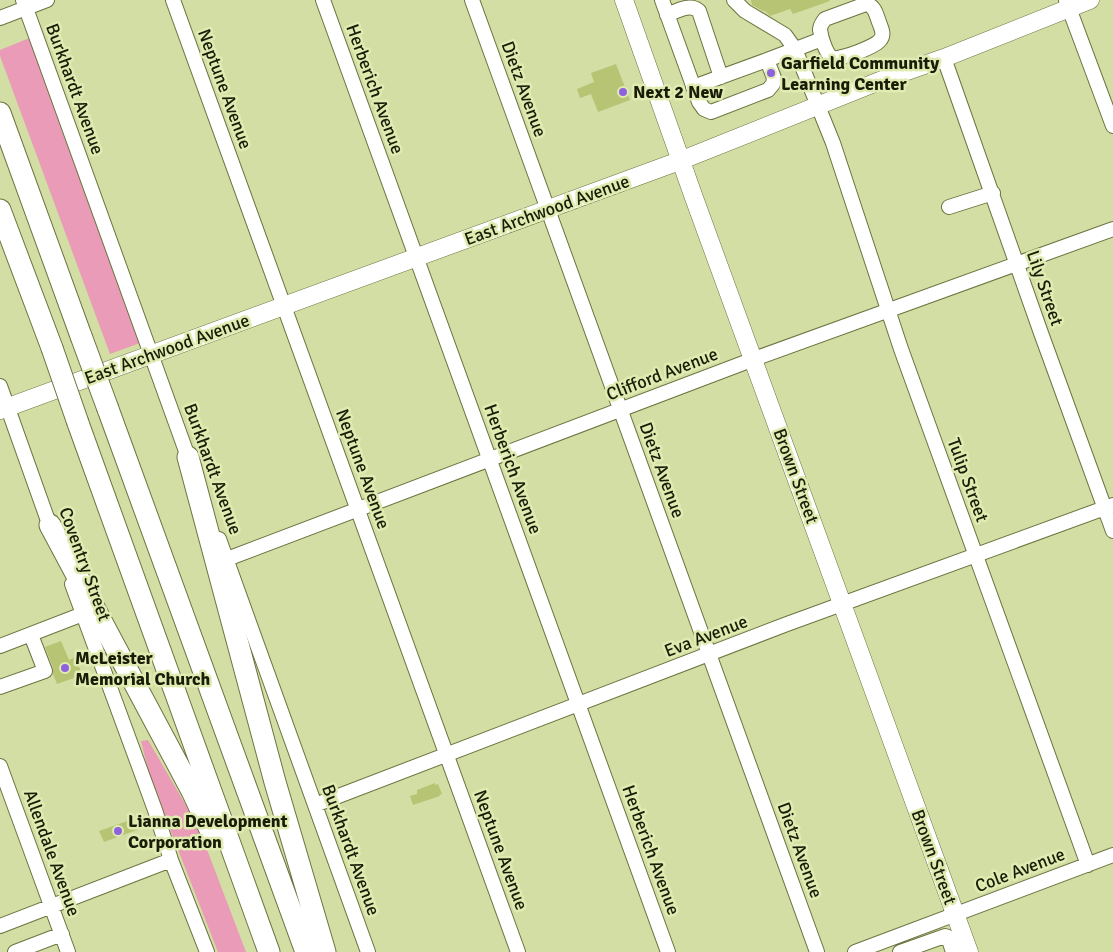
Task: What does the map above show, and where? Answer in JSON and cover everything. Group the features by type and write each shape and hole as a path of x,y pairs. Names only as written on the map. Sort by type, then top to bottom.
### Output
{"highway":[{"path":"0,113 306,952"},
{"path":"0,210 52,348 269,952"},
{"path":"188,457 275,782 325,952"},
{"path":"50,525 192,791 230,878 259,952"}],"main road":[{"name":"East Archwood Avenue","path":"4,409 682,160 887,78 944,58 1068,4 1090,0"},
{"name":"Brown Street","path":"626,1 754,360 970,952"}],"street":[{"path":"0,18 25,4 47,0"},
{"name":"Neptune Avenue","path":"173,0 518,952"},
{"name":"Herberich Avenue","path":"322,0 668,952"},
{"name":"Dietz Avenue","path":"472,0 817,952"},
{"path":"662,0 693,87 704,109 712,112 768,90 773,84 774,78 767,60"},
{"path":"734,0 745,11 784,35 795,49"},
{"name":"Burkhardt Avenue","path":"25,4 368,952"},
{"path":"866,4 873,8 883,32 882,39 877,44 841,58 834,58 829,54 822,39 820,29 825,19 866,4"},
{"path":"1068,4 1113,126"},
{"path":"667,15 690,7 698,11 722,77"},
{"path":"693,87 822,39"},
{"name":"Tulip Street","path":"795,49 857,214 888,310 1088,865"},
{"name":"Lily Street","path":"944,58 1017,265 1109,507 1113,531"},
{"path":"949,207 993,193"},
{"name":"Clifford Avenue","path":"227,559 888,310 1113,229"},
{"name":"Coventry Street","path":"0,386 4,409 50,525 206,952"},
{"name":"Eva Avenue","path":"315,805 843,604 1109,507"},
{"path":"0,646 83,614"},
{"path":"0,687 45,671 31,635"},
{"name":"Allendale Avenue","path":"0,766 68,952"},
{"name":"Cole Avenue","path":"855,952 1113,855"},
{"path":"0,926 171,860"},
{"path":"15,952 62,934"},
{"path":"893,938 899,952 945,936 948,937 953,952"}],"shaded area":[{"path":"32,37 140,343 110,354 0,56 0,50"},
{"path":"148,740 198,826 246,952 218,952 150,778 141,741"}],"building":[{"path":"751,0 830,1 793,14 790,9 770,16 765,11 752,5"},
{"path":"616,64 630,100 598,112 591,94 580,98 577,89 594,82 591,73"},
{"name":"McLeister Memorial Church","path":"61,641 69,660 76,657 82,675 57,684 45,647"},
{"path":"435,783 435,785 438,784 442,794 440,796 413,805 410,796 417,794 417,790"},
{"name":"Lianna Development Corporation","path":"133,819 137,830 104,842 99,831"}],"place":[{"name":"Garfield Community Learning Center","path":"771,73"},
{"name":"Next 2 New","path":"623,92"},
{"name":"McLeister Memorial Church","path":"65,668"},
{"name":"Lianna Development Corporation","path":"118,831"}]}
